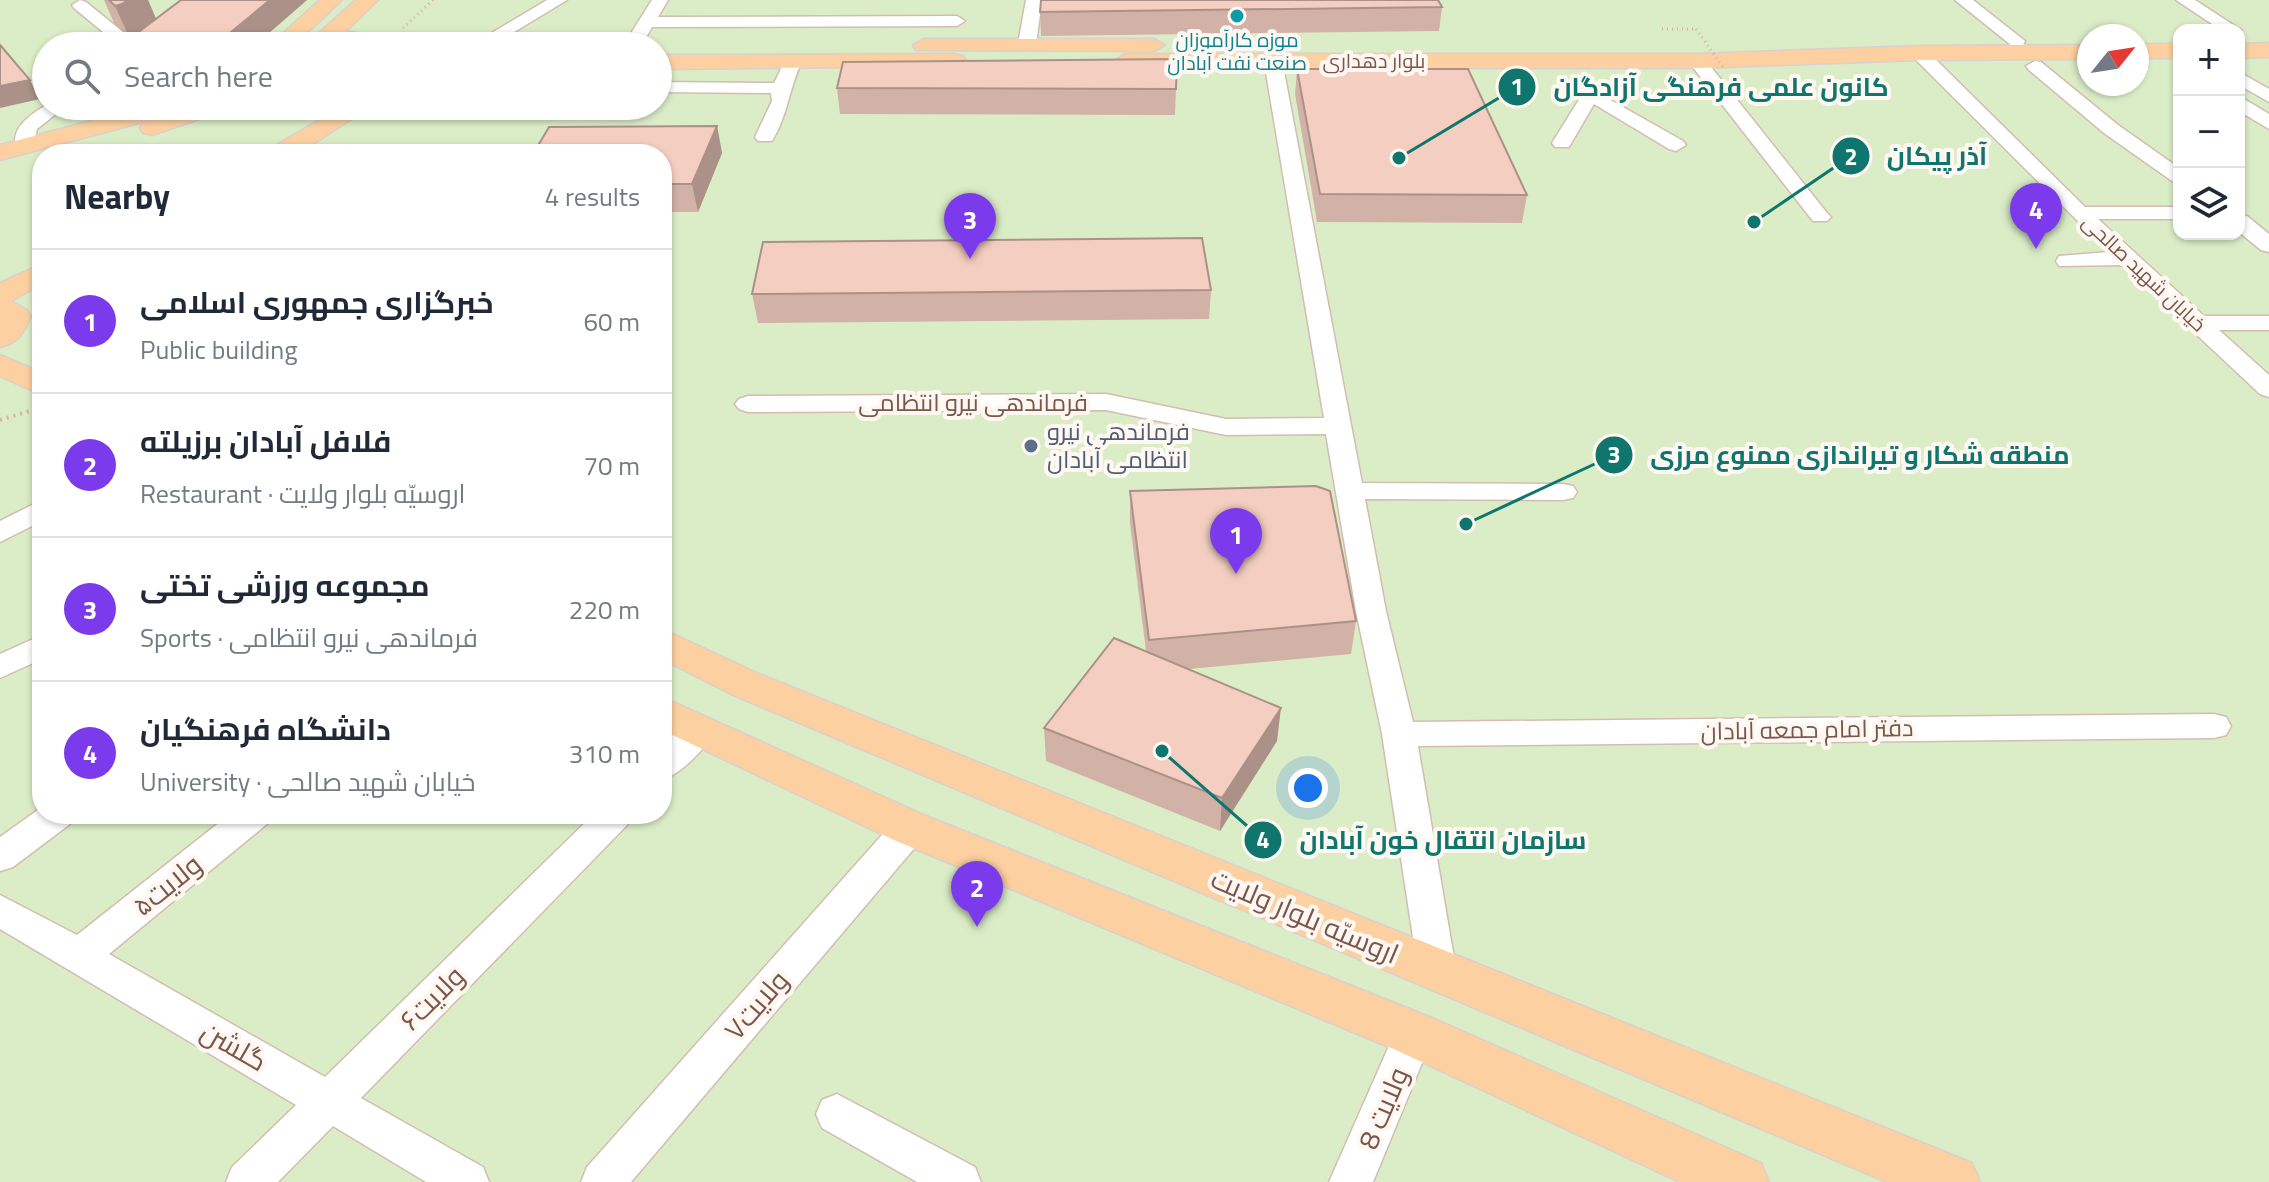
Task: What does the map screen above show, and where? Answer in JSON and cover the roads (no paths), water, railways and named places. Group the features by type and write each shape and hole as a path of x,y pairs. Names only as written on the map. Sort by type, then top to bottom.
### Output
{"main road":[{"path":"296,32 332,0"},
{"path":"334,32 368,0"},
{"name":"بلوار دهداری","path":"672,49 793,61 1273,61 2077,41"},
{"path":"2149,41 2173,41"},
{"path":"2245,41 2269,41"},
{"name":"بلوار دهداری","path":"672,60 723,54 1027,44 1488,54"},
{"path":"2245,51 2269,50"},
{"path":"2149,51 2173,51"},
{"name":"بلوار دهداری","path":"1542,53 1580,62 2077,52"},
{"path":"62,144 133,120"},
{"path":"80,144 139,132 174,120"},
{"path":"296,144 336,120"},
{"path":"0,153 32,153"},
{"path":"0,166 32,154"},
{"path":"12,320 32,289"},
{"path":"12,320 32,309"},
{"path":"0,364 32,380"},
{"name":"اروسیّه بلوار ولایت","path":"672,647 745,684 1952,1182"},
{"path":"680,722 731,711 741,697 745,684"},
{"path":"770,761 771,745 781,730 797,719 817,713"},
{"path":"680,722 910,828 1414,1034 1668,1167 1741,1182"}],"street":[{"path":"503,32 559,0"},
{"path":"641,32 660,0"},
{"path":"800,28 813,0"},
{"path":"1027,44 1034,0"},
{"path":"1963,0 2017,41"},
{"path":"2184,0 2223,24"},
{"path":"80,5 114,32"},
{"path":"647,22 800,28 957,21"},
{"name":"خیابان شهید صالحی","path":"1919,53 2079,213 2269,389"},
{"path":"765,137 781,101 780,88 793,61"},
{"path":"1273,61 1350,491 1357,611 1399,734 1437,970"},
{"path":"1697,61 1820,217"},
{"path":"1580,62 1591,94 1676,145"},
{"path":"2035,66 2111,129 2173,173"},
{"path":"2245,81 2269,97"},
{"path":"672,87 780,88"},
{"path":"1562,143 1591,94"},
{"path":"2245,106 2269,123"},
{"path":"32,147 23,135 35,120"},
{"path":"2079,213 2173,213"},
{"path":"2245,213 2269,213"},
{"path":"2245,226 2269,245"},
{"path":"2067,261 2128,258"},
{"path":"2198,323 2269,323"},
{"name":"فرماندهی نیرو انتظامی","path":"748,404 1106,402 1226,427 1339,426"},
{"path":"1350,491 1563,492"},
{"path":"0,533 32,515"},
{"path":"0,667 32,651"},
{"path":"672,742 680,722"},
{"name":"دفتر امام جمعه آبادان","path":"1399,734 2214,726"},
{"path":"0,857 45,824"},
{"name":"ولایت۵","path":"79,956 243,824"},
{"name":"ولایت۶","path":"248,1182 606,824"},
{"name":"ولایت۷","path":"603,1182 910,828"},
{"name":"گلشن","path":"0,910 467,1182"},
{"name":"ولایت 8","path":"1351,1182 1414,1034"},
{"path":"837,1114 959,1182"}],"place":[{"name":"موزه کارآموزان صنعت نفت آبادان","path":"1237,16"},
{"name":"کانون علمی فرهنگی آزادگان","path":"1399,158"},
{"name":"آذر پیکان","path":"1754,222"},
{"name":"دانشگاه فرهنگیان","path":"2036,249"},
{"name":"مجموعه ورزشی تختی","path":"970,259"},
{"name":"فرماندهی نیرو انتظامی آبادان","path":"1031,446"},
{"name":"منطقه شکار و تیراندازی ممنوع مرزی","path":"1466,524"},
{"name":"خبرگزاری جمهوری اسلامی","path":"1236,574"},
{"name":"سازمان انتقال خون آبادان","path":"1162,751"},
{"name":"فلافل آبادان برزیلته","path":"977,927"}]}
